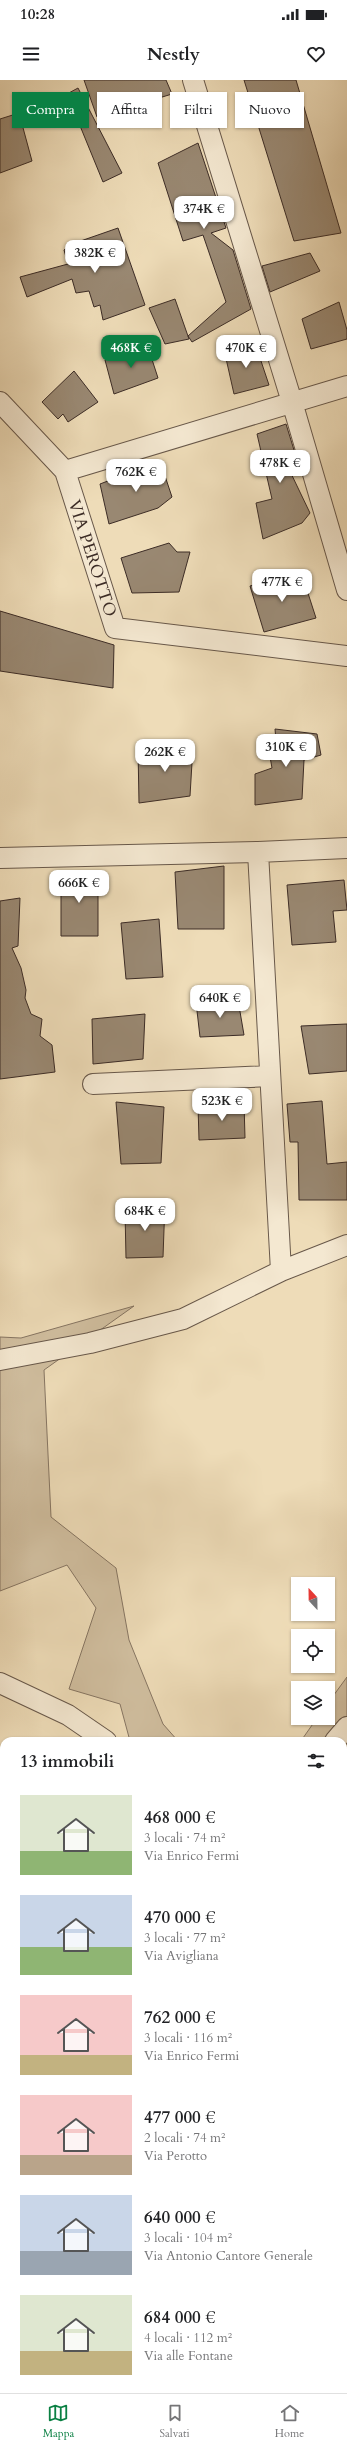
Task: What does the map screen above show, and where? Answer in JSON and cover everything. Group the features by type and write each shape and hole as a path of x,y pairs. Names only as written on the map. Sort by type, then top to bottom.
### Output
{"street":[{"path":"193,80 292,402 347,590"},
{"path":"65,471 347,386"},
{"name":"VIA PEROTTO","path":"0,402 65,471 115,628 347,656"},
{"path":"0,858 258,852 347,848"},
{"path":"258,852 281,1271"},
{"path":"93,1084 270,1076"},
{"path":"0,1360 90,1343 183,1319 281,1271 347,1245"},
{"path":"0,1683 68,1715 100,1737"},
{"path":"338,1737 347,1727"}],"shaded area":[{"path":"134,1306 44,1370 51,1517 116,1568 129,1640 163,1724 174,1737 129,1737 120,1704 69,1689 96,1608 67,1565 0,1591 0,1337 21,1338"},
{"path":"347,1677 347,1719 334,1737 304,1737 312,1725 335,1725 335,1693"}],"building":[{"path":"84,80 166,80 171,92 170,95 162,97 162,92 97,92 97,117"},
{"path":"244,80 296,80 300,92 248,92"},
{"path":"78,88 80,92 71,92"},
{"path":"304,107 341,233 294,241 259,128 304,128"},
{"path":"89,109 97,125 97,128 99,128 122,173 103,182 81,128 89,128"},
{"path":"12,115 12,128 23,128 32,161 0,173 0,119"},
{"path":"198,143 226,228 211,233 233,250 251,309 192,342 188,336 226,302 203,235 183,241 158,163"},
{"path":"118,228 145,305 103,320 100,305 94,307 89,291 76,293 72,279 27,297 20,277 68,264 64,250 72,244"},
{"path":"310,253 320,271 270,292 262,266"},
{"path":"175,299 189,339 165,344 149,308"},
{"path":"339,302 347,330 347,339 311,349 302,319"},
{"path":"254,340 269,385 234,394 225,354"},
{"path":"147,344 158,378 114,394 105,360"},
{"path":"74,371 98,402 68,422 63,414 58,419 42,402"},
{"path":"286,424 298,463 287,465 310,513 302,523 263,539 256,503 272,499 257,434"},
{"path":"160,461 172,497 158,508 109,524 100,484"},
{"path":"169,543 177,552 190,552 179,592 132,593 121,558"},
{"path":"294,574 306,587 316,618 264,632 250,586"},
{"path":"0,611 114,645 113,688 0,671"},
{"path":"275,729 317,734 321,755 304,760 302,799 255,805 255,774 272,768 269,751 277,753"},
{"path":"193,746 190,796 139,803 138,748"},
{"path":"224,866 224,929 178,929 175,872"},
{"path":"61,872 98,873 98,936 61,936"},
{"path":"344,880 347,910 333,911 336,942 292,945 287,885"},
{"path":"20,898 18,946 12,948 21,968 26,990 25,998 31,1014 42,1019 40,1036 52,1045 55,1072 0,1079 0,901"},
{"path":"159,919 163,977 126,979 121,923"},
{"path":"238,1000 244,1035 200,1037 196,1002"},
{"path":"145,1014 143,1059 93,1064 92,1019"},
{"path":"347,1024 347,1071 309,1074 301,1026"},
{"path":"322,1101 327,1164 347,1162 347,1200 299,1200 298,1142 290,1142 287,1104"},
{"path":"116,1102 164,1107 161,1163 121,1164"},
{"path":"244,1103 245,1138 199,1140 198,1105"},
{"path":"165,1202 163,1257 126,1258 125,1211"}]}
